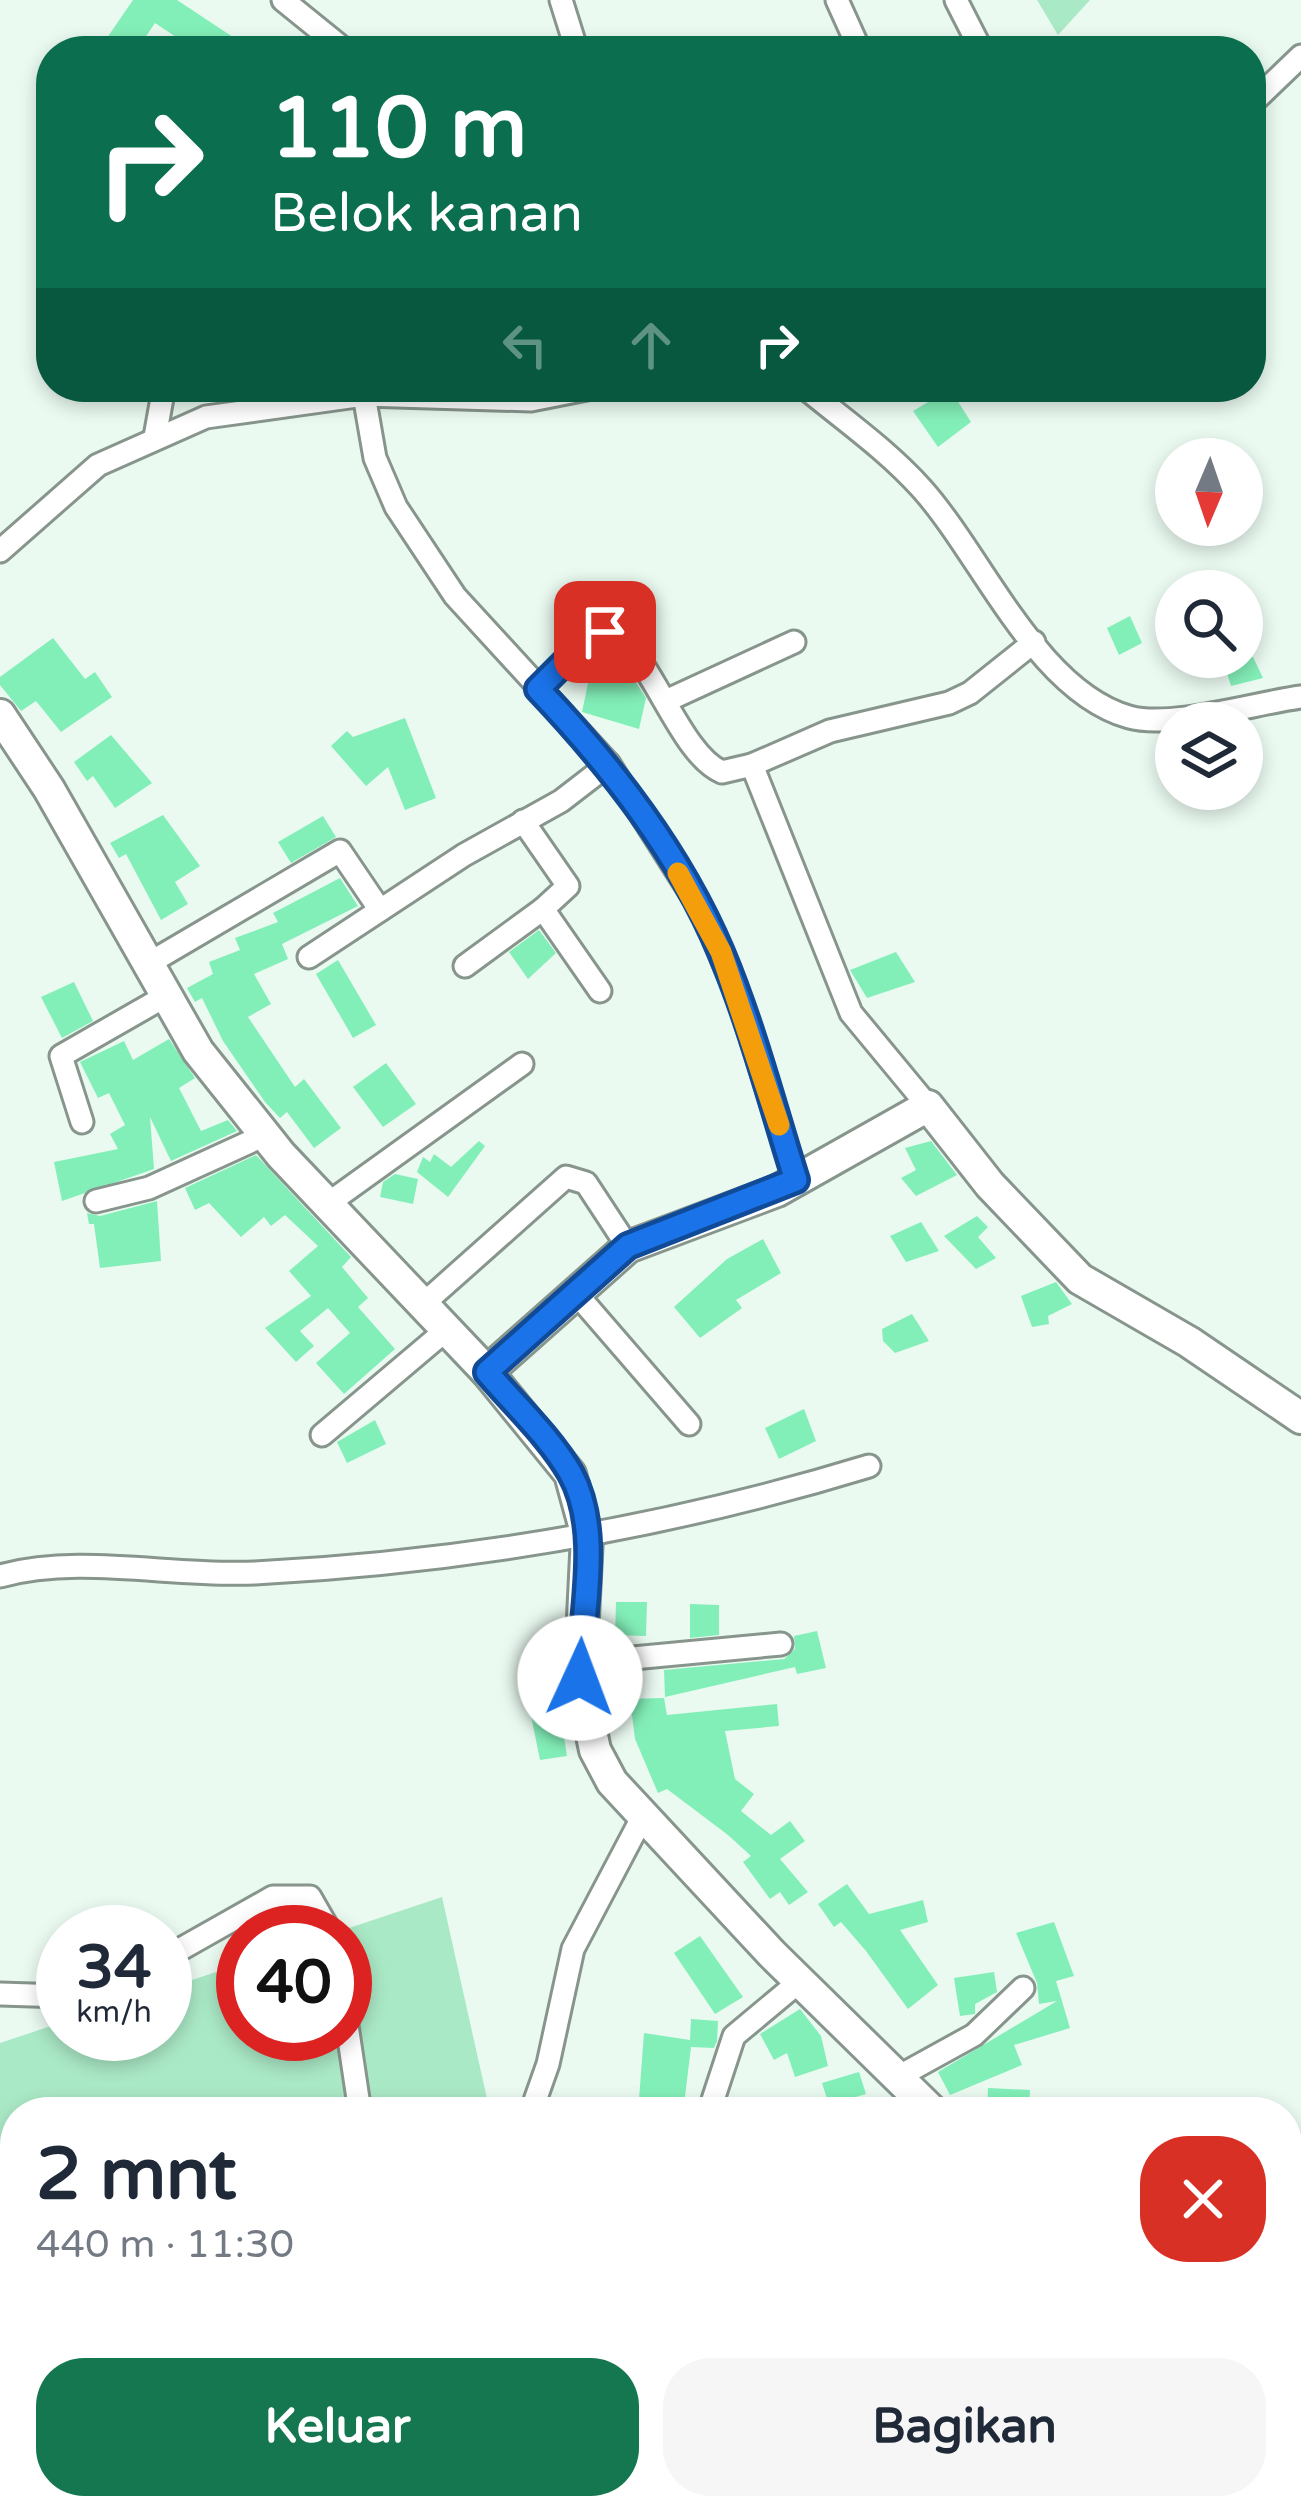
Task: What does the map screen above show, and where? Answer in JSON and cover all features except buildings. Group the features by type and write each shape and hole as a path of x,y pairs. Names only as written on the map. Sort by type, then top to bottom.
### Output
{"street":[{"path":"283,0 327,36"},
{"path":"561,0 572,36"},
{"path":"837,0 853,36"},
{"path":"956,0 974,36"},
{"path":"1266,90 1301,56"},
{"path":"155,437 161,402"},
{"path":"0,551 98,465 206,417 296,402"},
{"path":"365,402 375,458 397,507 455,596 609,764 702,911 721,952 796,1180"},
{"path":"822,402 922,488 1034,642 1073,685 1128,717 1157,720 1301,697"},
{"path":"538,689 590,637 617,632 635,649 706,765 722,772 752,765 830,731 949,703 970,693 1034,642"},
{"path":"668,700 794,642"},
{"path":"0,715 49,789 164,997 265,1135 487,1372 571,1474 587,1536 580,1664 595,1750 612,1782 914,2097"},
{"path":"309,957 561,801 609,764"},
{"path":"752,765 851,1013 990,1185 1080,1279 1190,1342 1301,1418"},
{"path":"465,966 568,886 523,821"},
{"path":"146,965 340,851 380,910"},
{"path":"543,909 600,991"},
{"path":"82,1122 61,1056 164,997"},
{"path":"326,1204 522,1064"},
{"path":"487,1372 628,1246 796,1180 928,1106"},
{"path":"96,1201 149,1188 265,1135"},
{"path":"421,1306 566,1177 586,1183 628,1246"},
{"path":"574,1291 689,1424"},
{"path":"322,1436 445,1331"},
{"path":"0,1576 41,1565 253,1573 587,1536 767,1498 869,1466"},
{"path":"580,1664 781,1644"},
{"path":"536,2097 573,1949 643,1816"},
{"path":"259,1905 273,1897 310,1897 315,1905"},
{"path":"714,2097 734,2036 800,1981"},
{"path":"896,2078 974,2035 1023,1988"},
{"path":"0,1994 36,1995"},
{"path":"352,2061 358,2097"}],"green space":[{"path":"1037,0 1090,0 1058,35"},
{"path":"442,1897 487,2097 0,2097 0,2043 36,2031 36,2061 192,2061 192,1980 216,1972 216,2061 372,2061 372,1920"}],"slow traffic":[{"path":"678,873 721,952 779,1125"}],"route":[{"path":"580,1678 587,1557 580,1499 571,1474 487,1372 607,1259 628,1246 703,1221 796,1180 738,998 702,911 609,764 538,689 590,637 605,632"}]}
